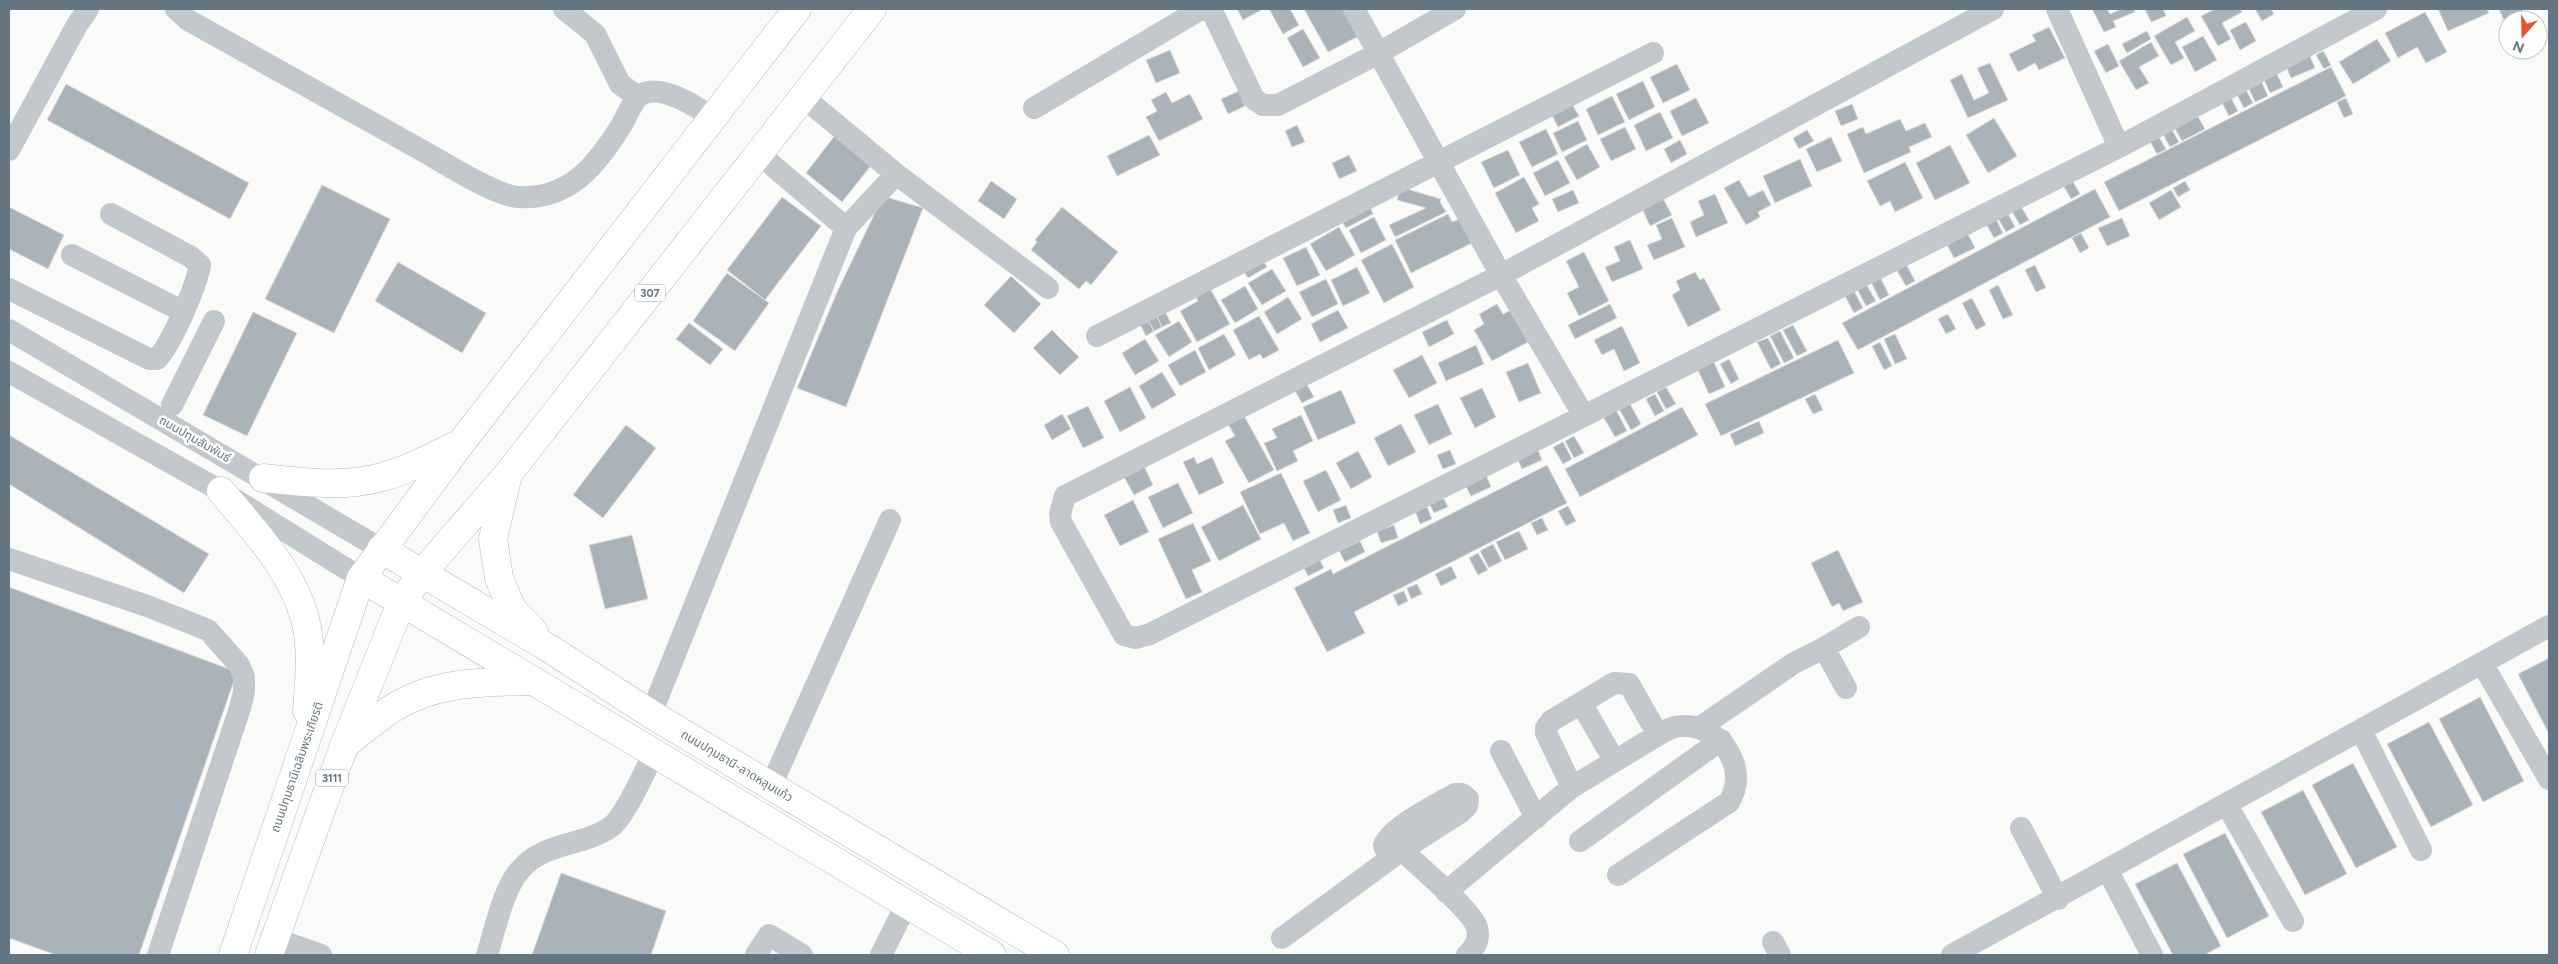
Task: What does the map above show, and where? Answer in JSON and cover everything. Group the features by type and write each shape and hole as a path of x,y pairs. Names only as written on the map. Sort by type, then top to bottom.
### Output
{"main road":[{"name":"ถนนปทุมธานีเฉลิมพระเกียรติ","path":"232,955 362,578 381,549 461,443 797,9"},
{"name":"307","path":"422,573 508,474 872,9"},
{"path":"263,478 307,483 346,482 382,478 422,463 461,443"},
{"path":"508,474 493,539 499,578 512,609 548,647"},
{"path":"221,491 269,548 289,583 305,619 310,651 306,740"},
{"name":"ถนนปทุมธานี-ลาดหลุมแก้ว","path":"381,549 548,647 651,714 1055,955"},
{"path":"401,603 422,573"},
{"path":"362,578 992,955"},
{"name":"3111","path":"272,947 344,746 401,603"},
{"path":"344,746 392,708 416,696 441,687 472,682 535,681"}],"street":[{"path":"9,150 88,9"},
{"path":"176,9 188,20 450,166 506,194 518,197 541,196 566,188 589,171 620,128 638,97 649,92 681,97 713,119"},
{"path":"564,9 595,34 620,84 638,97"},
{"path":"1034,108 1201,9"},
{"path":"1211,9 1254,99 1263,105 1278,105 1377,54 1455,9"},
{"path":"1354,9 1377,54 1501,275 1584,416"},
{"path":"1993,9 1501,275 1065,496 1060,514 1061,522 1124,635 1136,638 1150,634 2119,147 2376,9"},
{"path":"2057,9 2119,147"},
{"path":"1097,336 1653,53"},
{"path":"803,97 896,174 1048,288"},
{"path":"759,154 846,228"},
{"path":"651,714 846,228 896,174"},
{"path":"9,289 149,359 157,359 164,349 182,311 200,265 197,260 110,214"},
{"path":"72,255 182,311"},
{"path":"172,406 214,321"},
{"name":"ถนนปทุมสัมพันธ์","path":"9,330 381,549"},
{"path":"164,349 192,366"},
{"path":"9,372 221,491 362,578"},
{"path":"771,786 855,594 890,520"},
{"path":"9,559 150,607 208,630 239,665 244,677 244,692 240,708 158,955"},
{"path":"1952,955 1986,947 2058,899 2549,626"},
{"path":"1699,728 1794,663 1859,627"},
{"path":"1824,648 1846,688"},
{"path":"2482,663 2549,779"},
{"path":"1572,787 1546,734 1546,728 1551,721 1581,702 1614,683 1626,682 1658,735"},
{"path":"1581,702 1614,760"},
{"path":"1446,892 1572,787 1614,760 1672,727 1699,728 1721,740 1730,753 1735,766 1736,787 1729,802 1618,874"},
{"path":"2361,730 2422,850"},
{"path":"1580,841 1721,740"},
{"path":"1501,751 1536,818"},
{"path":"487,955 512,880 521,868 543,851 597,835 614,825 654,753"},
{"path":"2227,805 2293,921"},
{"path":"2021,828 2058,899"},
{"path":"1282,938 1395,855 1446,892 1467,913 1477,927 1478,939 1472,951 1467,955"},
{"path":"2108,871 2152,955"},
{"path":"881,955 907,903"},
{"path":"756,955 769,935 802,955"},
{"path":"272,947 321,955"}],"building":[{"path":"1237,9 1263,9 1243,20"},
{"path":"1269,9 1290,9 1299,25 1283,34"},
{"path":"1304,9 1344,9 1359,36 1328,52"},
{"path":"2092,9 2107,9 2110,14 2121,9 2134,9 2135,12 2113,21 2116,27 2104,32"},
{"path":"2145,9 2163,9 2166,16 2151,22"},
{"path":"2215,9 2240,9 2242,12 2222,23 2231,39 2218,46 2201,16"},
{"path":"2255,9 2271,9 2274,14 2262,21"},
{"path":"2438,9 2487,9 2489,13 2448,31"},
{"path":"2499,9 2522,10 2499,10"},
{"path":"2425,12 2447,52 2426,63 2417,47 2398,58 2385,33"},
{"path":"2187,17 2195,31 2175,42 2184,58 2171,65 2154,36"},
{"path":"2246,22 2256,41 2240,50 2230,30"},
{"path":"2049,27 2065,58 2039,70 2035,63 2018,72 2009,54 2036,41 2032,35"},
{"path":"1303,29 1320,58 1303,67 1287,38"},
{"path":"2147,31 2151,39 2127,53 2122,44"},
{"path":"2203,36 2217,60 2195,72 2182,47"},
{"path":"2377,39 2391,61 2353,84 2339,62"},
{"path":"2151,42 2159,56 2139,67 2149,83 2136,90 2119,61"},
{"path":"2108,44 2119,66 2106,73 2094,51"},
{"path":"1170,50 1180,73 1156,83 1146,60"},
{"path":"2323,51 2331,65 2324,69 2316,55"},
{"path":"2309,54 2315,68 2291,78 2285,64"},
{"path":"1990,63 2008,100 1968,118 1950,80 1962,74 1974,100 1989,93 1977,68"},
{"path":"1677,64 1690,90 1663,103 1650,77"},
{"path":"2331,67 2346,96 2119,211 2104,182"},
{"path":"2274,68 2283,87 2270,93 2261,73"},
{"path":"2259,76 2268,96 2255,102 2246,82"},
{"path":"1643,81 1655,107 1629,120 1616,94"},
{"path":"66,84 249,183 230,219 47,120"},
{"path":"2244,86 2253,103 2244,108 2235,91"},
{"path":"1239,91 1245,106 1228,114 1221,99"},
{"path":"1166,92 1172,103 1190,94 1203,119 1159,141 1146,117 1157,111 1151,100"},
{"path":"2229,94 2238,111 2229,116 2220,99"},
{"path":"1612,96 1625,122 1598,135 1586,109"},
{"path":"1696,98 1709,123 1682,136 1670,111"},
{"path":"2346,98 2353,114 2344,118 2337,102"},
{"path":"1571,102 1579,116 1558,127 1551,113"},
{"path":"1852,104 1858,119 1841,126 1835,111"},
{"path":"2193,108 2205,129 2182,141 2170,120"},
{"path":"1660,112 1673,138 1646,151 1634,125"},
{"path":"1994,118 2017,156 1988,173 1966,135"},
{"path":"1900,119 1906,131 1925,123 1932,137 1909,147 1911,152 1864,173 1847,134 1863,127 1866,134"},
{"path":"1578,121 1587,140 1562,152 1553,133"},
{"path":"2168,123 2179,142 2170,147 2159,127"},
{"path":"1297,125 1305,142 1292,147 1285,131"},
{"path":"1625,127 1636,149 1611,161 1600,139"},
{"path":"1546,129 1558,154 1532,167 1519,142"},
{"path":"1807,130 1814,141 1799,149 1793,138"},
{"path":"2155,130 2166,149 2157,154 2146,134"},
{"path":"836,134 873,163 842,202 806,173"},
{"path":"1149,135 1160,155 1117,176 1107,156"},
{"path":"1831,137 1842,161 1817,172 1806,149"},
{"path":"1680,140 1687,154 1671,163 1664,149"},
{"path":"1587,144 1600,167 1577,180 1564,157"},
{"path":"1950,145 1970,183 1935,200 1916,163"},
{"path":"1508,150 1520,175 1494,188 1481,162"},
{"path":"1349,155 1357,171 1339,179 1332,163"},
{"path":"1800,159 1812,186 1775,203 1763,176"},
{"path":"1558,160 1570,183 1545,196 1533,173"},
{"path":"1905,162 1923,198 1895,212 1890,201 1880,206 1867,181"},
{"path":"1524,177 1539,204 1532,208 1539,221 1516,233 1495,193"},
{"path":"1739,180 1749,197 1763,190 1771,205 1758,212 1760,217 1746,225 1724,188"},
{"path":"2072,180 2080,194 2071,199 2063,185"},
{"path":"991,181 1017,199 1004,219 978,201"},
{"path":"2185,181 2190,190 2178,197 2173,188"},
{"path":"322,185 390,219 334,333 265,299"},
{"path":"1400,187 1441,199 1440,202 1446,212 1395,237 1389,225 1426,208 1397,200"},
{"path":"2095,189 2110,217 1858,350 1842,323"},
{"path":"1573,190 1579,203 1558,212 1552,199"},
{"path":"2171,190 2181,207 2159,220 2149,203"},
{"path":"1715,194 1728,223 1696,237 1690,222 1704,215 1698,201"},
{"path":"1661,195 1672,215 1650,226 1641,206"},
{"path":"883,196 923,208 846,407 797,388 838,290"},
{"path":"782,197 821,226 765,300 727,270"},
{"path":"1367,200 1373,214 1346,228 1338,213"},
{"path":"2019,203 2029,220 2020,225 2010,208"},
{"path":"9,207 64,235 48,269 9,249"},
{"path":"1062,207 1118,252 1091,285 1086,281 1079,289 1031,250 1037,242 1035,240"},
{"path":"2006,210 2015,227 2006,232 1996,215"},
{"path":"1448,214 1452,222 1462,218 1474,242 1411,273 1395,240"},
{"path":"1994,215 2003,233 1994,238 1984,220"},
{"path":"1374,217 1386,240 1361,253 1349,230"},
{"path":"1672,218 1685,247 1654,260 1647,245 1662,239 1656,225"},
{"path":"2122,218 2130,236 2107,246 2098,228"},
{"path":"1339,227 1355,255 1326,271 1310,244"},
{"path":"1966,230 1975,248 1954,258 1945,241"},
{"path":"2081,233 2089,248 2080,253 2072,238"},
{"path":"1630,240 1643,269 1612,282 1605,267 1620,261 1614,247"},
{"path":"1392,244 1414,287 1384,303 1361,260"},
{"path":"1306,247 1320,275 1297,286 1283,258"},
{"path":"1584,252 1609,301 1579,316 1567,293 1579,287 1566,261"},
{"path":"1261,257 1267,267 1248,278 1242,268"},
{"path":"398,262 486,313 462,353 375,301"},
{"path":"1906,264 1915,281 1906,286 1896,269"},
{"path":"2035,265 2046,288 2036,292 2025,270"},
{"path":"1357,267 1370,293 1343,306 1331,280"},
{"path":"1272,269 1286,291 1262,305 1248,283"},
{"path":"1695,272 1700,280 1704,278 1721,310 1688,327 1672,295 1680,290 1676,281"},
{"path":"727,273 769,303 735,351 693,321"},
{"path":"1011,276 1041,304 1014,333 984,305"},
{"path":"1880,277 1889,295 1880,300 1871,282"},
{"path":"1326,279 1338,304 1312,317 1299,292"},
{"path":"1207,283 1230,324 1197,342 1180,311 1198,301 1192,291"},
{"path":"1866,284 1876,301 1866,306 1857,289"},
{"path":"1998,285 2013,315 2003,319 1989,290"},
{"path":"1245,286 1258,309 1235,323 1221,300"},
{"path":"1854,291 1863,308 1854,313 1845,296"},
{"path":"1288,297 1302,319 1277,334 1264,312"},
{"path":"1972,298 1986,325 1976,330 1962,303"},
{"path":"1497,304 1503,314 1511,310 1528,342 1492,361 1474,330 1484,324 1479,314"},
{"path":"1610,304 1617,318 1575,339 1568,325"},
{"path":"1162,306 1171,323 1162,327 1154,310"},
{"path":"1154,310 1162,327 1154,331 1145,314"},
{"path":"1338,310 1348,328 1320,342 1311,324"},
{"path":"253,312 297,333 247,436 203,415"},
{"path":"1145,314 1154,331 1146,336 1137,318"},
{"path":"1948,314 1956,329 1946,334 1938,319"},
{"path":"1259,316 1279,350 1263,359 1260,354 1249,360 1233,330"},
{"path":"1447,320 1454,334 1429,347 1422,332"},
{"path":"1179,321 1192,342 1169,357 1155,335"},
{"path":"689,323 723,349 710,365 676,339"},
{"path":"1793,325 1807,351 1797,356 1783,330"},
{"path":"1622,326 1640,363 1624,371 1614,349 1602,355 1594,340"},
{"path":"1052,330 1079,357 1060,375 1033,348"},
{"path":"1780,331 1794,358 1784,363 1770,336"},
{"path":"1224,334 1236,355 1209,370 1198,348"},
{"path":"1895,334 1907,359 1895,364 1884,339"},
{"path":"1768,338 1781,364 1771,369 1757,342"},
{"path":"1145,339 1159,361 1135,375 1122,353"},
{"path":"1838,340 1854,373 1721,436 1705,404"},
{"path":"1880,342 1892,366 1884,370 1872,346"},
{"path":"1476,345 1484,364 1446,381 1438,363"},
{"path":"1195,350 1206,372 1180,386 1168,365"},
{"path":"1422,355 1437,383 1409,398 1393,370"},
{"path":"1729,359 1739,379 1731,384 1720,364"},
{"path":"1713,360 1725,387 1709,394 1697,368"},
{"path":"1528,363 1541,393 1519,402 1506,372"},
{"path":"1162,372 1176,395 1152,409 1139,386"},
{"path":"1302,376 1314,397 1302,403 1290,382"},
{"path":"1130,387 1146,418 1120,432 1104,401"},
{"path":"1666,387 1676,404 1666,409 1657,392"},
{"path":"1482,388 1496,417 1475,428 1460,398"},
{"path":"1341,390 1356,423 1318,440 1303,407"},
{"path":"1655,394 1664,411 1655,416 1646,399"},
{"path":"1815,394 1823,410 1813,414 1805,399"},
{"path":"1629,402 1641,424 1631,430 1618,407"},
{"path":"1438,404 1452,434 1429,445 1414,415"},
{"path":"1088,406 1104,438 1083,448 1067,416"},
{"path":"1614,406 1627,431 1615,437 1601,413"},
{"path":"1682,407 1698,435 1580,497 1565,469"},
{"path":"1242,412 1274,470 1249,483 1225,441 1235,436 1226,421"},
{"path":"1062,414 1071,429 1052,440 1044,425"},
{"path":"1301,415 1313,441 1293,451 1298,461 1277,471 1264,443 1277,438 1272,429"},
{"path":"1759,421 1764,433 1735,446 1730,434"},
{"path":"1401,424 1416,452 1388,466 1374,438"},
{"path":"626,425 656,448 603,518 573,495"},
{"path":"9,435 209,554 184,593 9,484"},
{"path":"1574,436 1584,453 1574,458 1565,441"},
{"path":"1563,442 1572,459 1563,464 1553,447"},
{"path":"1537,448 1542,460 1522,469 1517,458"},
{"path":"1450,450 1456,464 1443,469 1437,455"},
{"path":"1358,451 1372,477 1351,489 1336,463"},
{"path":"1194,457 1197,464 1212,457 1224,483 1199,495 1183,462"},
{"path":"1547,465 1567,503 1354,612 1365,633 1327,652 1294,588 1331,569 1333,574"},
{"path":"1144,466 1153,485 1134,495 1124,477"},
{"path":"1326,470 1341,500 1318,512 1303,481"},
{"path":"1281,473 1310,533 1293,541 1284,523 1260,534 1240,492"},
{"path":"1486,475 1491,487 1471,496 1465,485"},
{"path":"1178,483 1193,513 1163,528 1148,497"},
{"path":"1443,497 1448,507 1434,513 1429,503"},
{"path":"1133,500 1149,532 1120,546 1104,515"},
{"path":"1243,505 1261,539 1219,561 1201,527"},
{"path":"1346,505 1351,518 1338,523 1333,510"},
{"path":"1568,506 1576,521 1566,526 1558,511"},
{"path":"1427,507 1432,519 1420,524 1415,511"},
{"path":"1542,518 1548,530 1537,535 1531,523"},
{"path":"1193,523 1211,561 1192,570 1202,592 1186,599 1158,539"},
{"path":"1394,525 1398,538 1381,543 1377,531"},
{"path":"1519,531 1528,549 1505,560 1496,542"},
{"path":"632,535 648,599 605,609 589,545"},
{"path":"1360,541 1365,552 1345,562 1339,551"},
{"path":"1493,544 1502,561 1489,568 1480,551"},
{"path":"1838,550 1863,602 1843,611 1839,603 1832,607 1811,563"},
{"path":"1478,553 1488,570 1478,575 1469,558"},
{"path":"1319,559 1324,568 1308,576 1303,566"},
{"path":"1451,566 1457,578 1441,586 1435,574"},
{"path":"1417,584 1422,594 1411,599 1407,588"},
{"path":"9,587 237,672 139,955 56,955 9,938"},
{"path":"1404,591 1408,601 1398,606 1393,595"},
{"path":"2549,658 2549,734 2518,674"},
{"path":"2480,697 2524,781 2483,802 2439,719"},
{"path":"2429,722 2473,805 2431,827 2387,744"},
{"path":"2353,763 2397,847 2356,868 2312,785"},
{"path":"2303,790 2347,874 2305,895 2261,812"},
{"path":"2225,833 2269,916 2227,938 2183,854"},
{"path":"2177,863 2221,946 2204,955 2173,955 2135,884"},
{"path":"561,873 666,911 651,955 532,955"}]}
